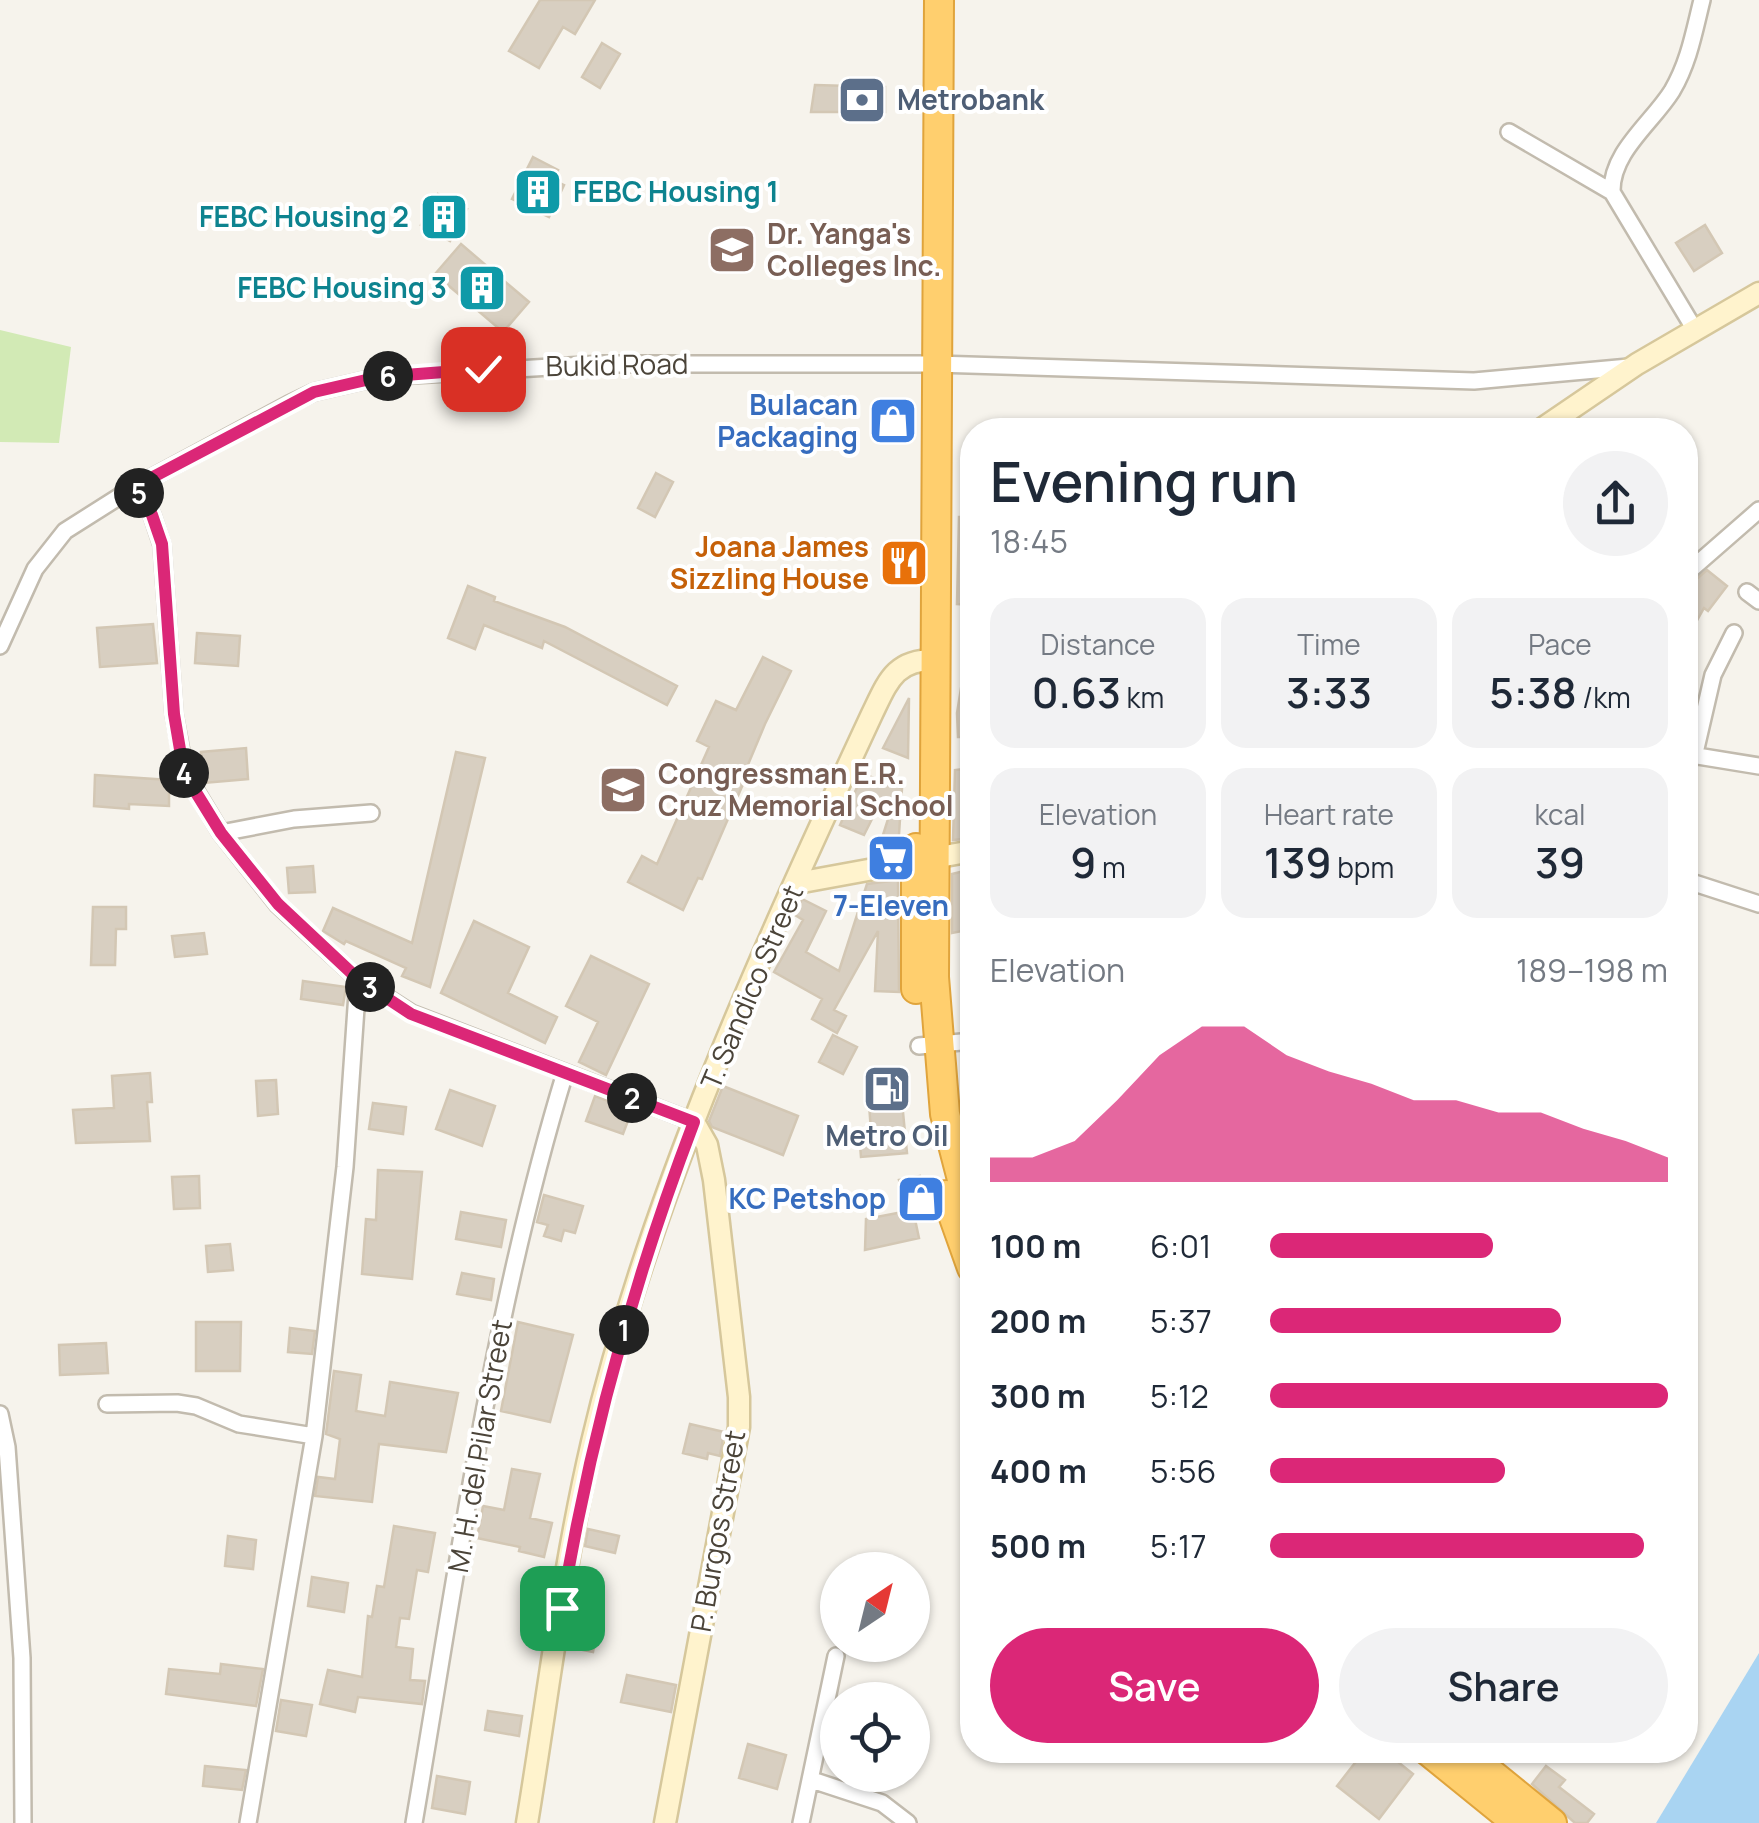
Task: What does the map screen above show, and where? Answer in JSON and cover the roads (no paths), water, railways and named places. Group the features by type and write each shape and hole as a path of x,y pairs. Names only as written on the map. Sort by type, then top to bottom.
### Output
{"highway":[{"path":"940,0 928,364 934,538 919,590 927,660 925,860 932,1140 960,1235"},
{"path":"928,1045 960,1177"},
{"path":"1443,1763 1517,1823"},
{"path":"1478,1763 1552,1823"}],"main road":[{"path":"1562,418 1633,367 1759,292"},
{"name":"T. Sandico Street","path":"527,1823 575,1525 593,1440 639,1274 694,1122 881,695 901,666 927,660"},
{"path":"797,883 960,853"},
{"name":"P. Burgos Street","path":"665,1823 738,1427 739,1397 714,1180 707,1145 694,1122"}],"street":[{"path":"1612,192 1612,178 1620,160 1671,92 1689,57 1702,0"},
{"path":"1509,132 1612,192 1695,330"},
{"name":"Bukid Road","path":"0,646 36,569 65,530 136,486 314,392 379,377 602,364 928,364 1474,381 1633,367"},
{"path":"136,486 162,544 178,746 184,773 221,833 278,904 358,979 411,1014 694,1122"},
{"path":"1698,563 1759,510"},
{"path":"1698,728 1713,675 1734,632"},
{"path":"1698,757 1759,766"},
{"path":"221,833 294,819 371,813"},
{"path":"1698,884 1759,904"},
{"path":"248,1823 314,1436 345,1167 358,979"},
{"path":"928,1045 960,1042"},
{"name":"M. H. del Pilar Street","path":"414,1823 510,1285 565,1072"},
{"path":"108,1404 177,1403 196,1406 239,1424 314,1436"},
{"path":"0,1414 7,1447 20,1640 23,1823"},
{"path":"801,1823 835,1662"},
{"path":"812,1780 882,1803 908,1823"}],"water":[{"path":"1759,1653 1759,1823 1656,1823 1692,1763 1698,1763 1698,1754"}],"place":[{"name":"Metrobank","path":"862,100"},
{"name":"FEBC Housing 1","path":"538,192"},
{"name":"FEBC Housing 2","path":"444,217"},
{"name":"Dr. Yanga's Colleges Inc.","path":"732,250"},
{"name":"FEBC Housing 3","path":"482,288"},
{"name":"Bulacan Packaging","path":"893,421"},
{"name":"Joana James Sizzling House","path":"904,563"},
{"name":"Congressman E.R. Cruz Memorial School","path":"623,790"},
{"name":"7-Eleven","path":"891,858"},
{"name":"Metro Oil","path":"887,1089"},
{"name":"KC Petshop","path":"921,1199"}]}
